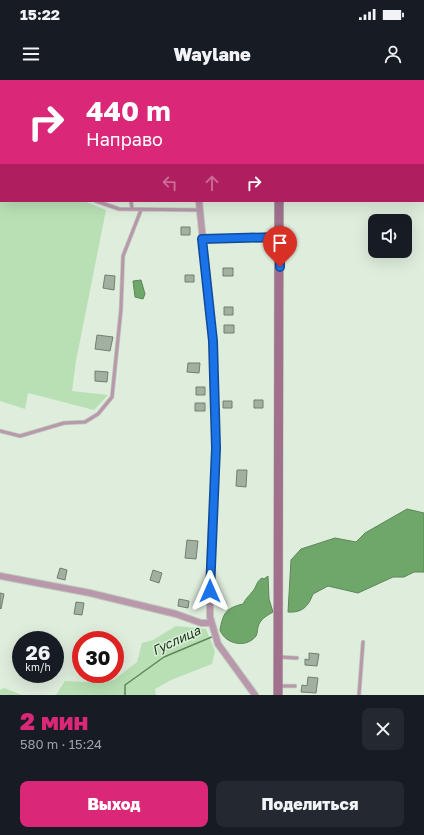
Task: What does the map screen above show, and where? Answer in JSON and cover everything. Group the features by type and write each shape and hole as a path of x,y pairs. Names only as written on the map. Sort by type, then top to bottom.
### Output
{"main road":[{"path":"278,690 279,202"}],"street":[{"path":"199,202 213,341 216,420 210,565 212,626 218,644 255,695"},
{"path":"0,576 90,593 176,614 212,626"}],"lane":[{"path":"99,202 119,209 200,210"},
{"path":"131,202 132,209"},
{"path":"0,431 20,436 64,423 85,422 98,414 112,397 121,309 123,256 141,210"},
{"path":"202,239 280,237"},
{"path":"359,695 363,642"},
{"path":"278,657 297,658"},
{"path":"278,690 295,686"}],"shaded area":[{"path":"0,202 86,202 106,210 76,361 72,391 108,395 94,410 28,393 25,409 0,401"},
{"path":"141,280 145,294 143,299 135,297 133,281"},
{"path":"407,509 424,513 424,572 414,572 404,577 393,577 358,593 328,586 313,594 307,606 301,610 288,612 291,560 301,549 335,538 356,542 365,533"},
{"path":"268,576 269,599 273,612 260,622 257,635 247,643 236,643 226,639 220,630 222,619 226,612 233,607 243,604 259,581"},
{"path":"176,626 206,629 215,651 212,664 171,680 155,689 156,695 56,695 65,681 72,681 72,683 124,683 124,672 137,662 142,643 153,640"},
{"path":"4,688 22,695 0,695 0,690"}],"building":[{"path":"181,227 190,227 190,235 181,235"},
{"path":"223,268 233,268 233,276 223,276"},
{"path":"105,275 115,276 114,290 103,288"},
{"path":"185,275 194,275 194,282 185,282"},
{"path":"224,307 233,307 233,315 224,315"},
{"path":"224,325 234,325 234,333 224,333"},
{"path":"97,335 113,337 110,351 95,349"},
{"path":"188,363 200,363 199,373 187,372"},
{"path":"95,371 108,372 107,382 95,381"},
{"path":"196,387 205,387 205,395 196,395"},
{"path":"254,400 263,400 263,408 254,408"},
{"path":"223,401 232,401 232,408 223,408"},
{"path":"195,403 205,403 205,411 195,411"},
{"path":"237,470 247,470 246,487 236,486"},
{"path":"187,540 198,541 196,559 185,558"},
{"path":"60,568 67,570 65,580 57,578"},
{"path":"153,570 162,573 159,583 150,580"},
{"path":"0,593 4,594 1,609 0,608"},
{"path":"179,599 189,601 188,608 178,606"},
{"path":"76,602 84,603 82,615 74,614"},
{"path":"309,653 319,654 317,666 305,665 305,659 309,660"},
{"path":"308,677 318,678 316,693 301,692 302,685 307,686"}],"waterway":[{"name":"Гуслица","path":"125,695 125,685 164,657 214,636"}],"route":[{"path":"210,591 216,448 215,399 213,341 202,239 280,237 280,267"}]}
